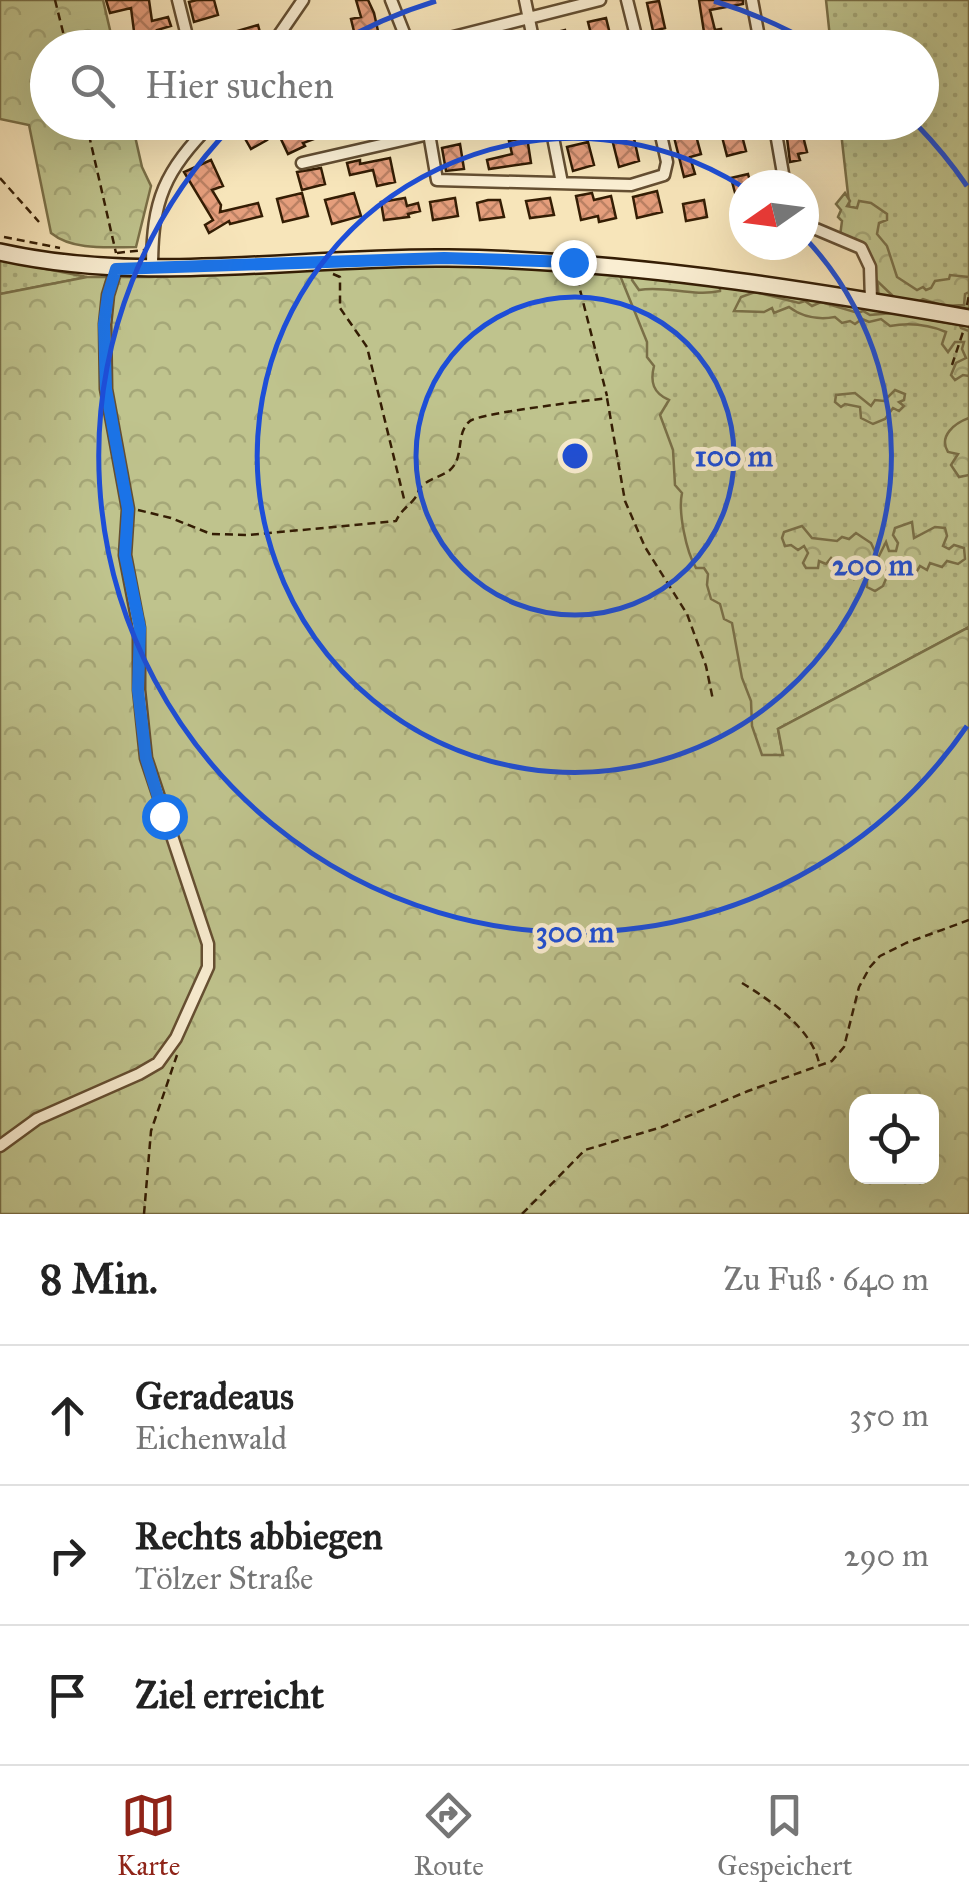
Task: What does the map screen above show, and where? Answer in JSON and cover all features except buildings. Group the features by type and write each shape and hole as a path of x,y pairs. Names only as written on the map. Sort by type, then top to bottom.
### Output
{"main road":[{"path":"1,249 47,262 116,269 444,258 573,262 768,284 966,319"}],"street":[{"path":"178,0 186,30"},
{"path":"282,30 303,0"},
{"path":"391,0 403,30"},
{"path":"525,0 532,30"},
{"path":"479,30 600,0"},
{"path":"627,0 634,30"},
{"path":"752,0 758,30"},
{"path":"152,269 160,193 182,153 195,140"},
{"path":"302,164 386,140"},
{"path":"430,140 437,180 632,185 664,176 667,162 662,140"},
{"path":"554,140 562,183"},
{"path":"777,140 782,170"},
{"path":"819,230 861,248 870,267 871,301"},
{"path":"0,1146 37,1118 158,1063 176,1038 208,966 208,944 146,758 138,690 140,628 125,555 128,509 106,389 104,324 116,269"}],"path":[{"path":"54,0 62,30"},
{"path":"90,140 114,245"},
{"path":"0,178 39,222"},
{"path":"1,249 4,238 11,236 67,250"},
{"path":"106,255 152,250"},
{"path":"322,261 324,268 340,278 340,308 367,347 406,505"},
{"path":"573,262 607,398 626,501 645,547 687,614 706,666 713,700"},
{"path":"952,365 969,295"},
{"path":"128,509 160,514 212,534 249,535 396,521 420,486 450,470 458,458 461,435 469,422 485,414 532,411 607,398"},
{"path":"522,1214 585,1150 662,1127 838,1056 844,1047 859,987 880,956 946,926 969,920"},
{"path":"742,982 795,1024 817,1052 819,1064"},
{"path":"144,1214 151,1132 173,1073 176,1038"}],"green space":[{"path":"0,0 103,0 110,30 30,30 30,130 29,125 0,119"},
{"path":"826,0 969,0 969,627 778,729 783,756 759,765 688,554 619,273 879,299 876,266 851,221 842,140 939,140 939,30 829,30"},
{"path":"32,140 136,140 151,186 136,247 80,245 51,233"},
{"path":"845,193 850,201 847,206 857,208 859,201 871,203 887,214 887,220 879,223 877,234 887,246 897,277 917,290 926,290 950,275 969,277 964,305 944,306 923,299 918,302 895,298 875,279 872,262 840,236 841,210 836,204"},
{"path":"0,260 87,277 0,294"},
{"path":"447,263 619,273 647,342 647,357 654,366 654,386 669,400 660,415 673,450 675,485 682,493 682,521 689,552 696,568 704,568 708,574 711,599 720,604 724,619 732,623 742,678 751,701 752,726 762,755 783,755 778,729 969,627 969,1214 0,1214 0,294 87,277"},
{"path":"634,274 720,284 720,291 639,290 632,280"},
{"path":"755,292 799,303 805,301 812,306 821,302 870,315 893,313 954,324 958,321 961,328 969,331 969,376 955,380 951,375 956,363 966,358 964,342 955,342 948,352 942,344 946,332 917,325 890,326 881,319 842,323 835,317 811,317 789,307 774,313 772,308 764,312 734,311 741,297"},
{"path":"895,390 905,394 899,402 904,406 899,411 893,408 885,419 873,424 861,418 860,407 841,407 835,402 836,395 855,393 871,406 875,400 884,401"},
{"path":"969,418 969,475 959,477 951,465 958,454 948,452 945,441 954,427"},
{"path":"912,522 914,538 935,527 945,528 943,546 964,548 965,559 958,564 947,561 942,567 930,563 927,570 920,566 909,577 906,570 891,567 883,586 875,591 867,587 867,576 854,579 851,571 839,568 831,558 826,564 819,561 818,568 806,568 803,563 808,553 804,546 798,550 785,546 782,538 784,532 802,526 812,538 837,541 856,533 871,543 878,558 886,542 889,551 896,551 895,528"}],"route":[{"path":"164,816 146,758 138,690 140,628 125,555 128,509 106,389 104,324 116,269 376,258 573,262"}]}
